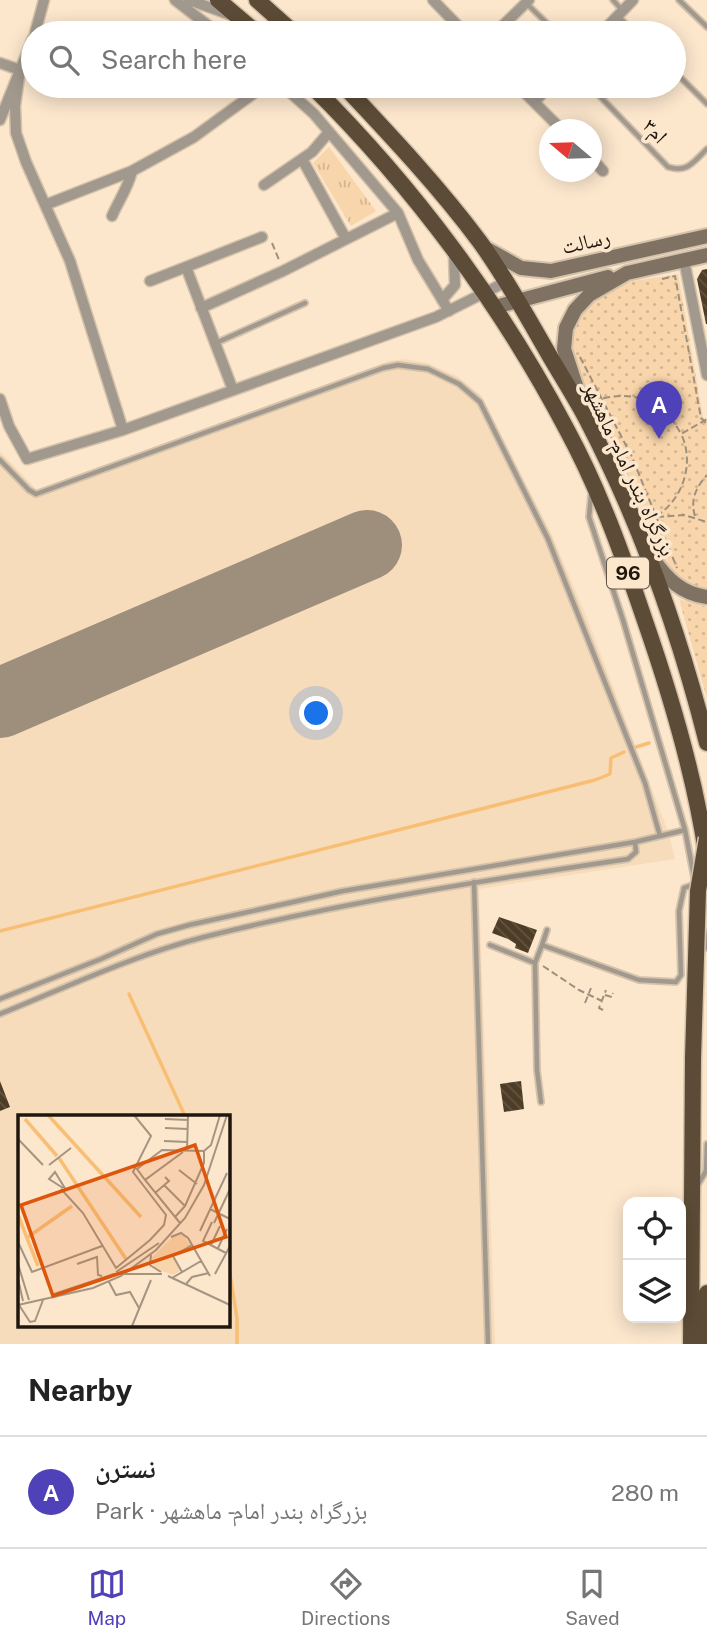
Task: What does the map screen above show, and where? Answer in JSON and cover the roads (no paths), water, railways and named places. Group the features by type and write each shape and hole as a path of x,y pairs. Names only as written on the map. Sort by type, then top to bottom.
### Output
{"highway":[{"path":"218,0 242,21"},
{"path":"257,0 281,21"},
{"name":"96","path":"324,98 352,126 429,217 454,251 495,307 568,430 612,528 668,687 702,824 707,860"},
{"name":"96","path":"355,98 480,243 518,302"},
{"name":"بزرگراه بندر امام- ماهشهر","path":"518,302 584,412 636,525 677,639 707,743"},
{"path":"691,1344 698,891 707,838"},
{"path":"701,1344 707,1293"}],"main road":[{"name":"رسالت","path":"480,243 491,253 521,268 551,271 707,236"},
{"name":"رسالت","path":"495,307 707,255"},
{"path":"506,282 551,271"},
{"name":"رسالت","path":"584,412 564,349 566,328 575,310 589,295 627,273"},
{"path":"643,545 661,571 675,585 687,593 707,597"}],"street":[{"path":"38,21 44,0"},
{"path":"175,0 202,21"},
{"path":"189,0 240,19"},
{"path":"433,0 453,21"},
{"path":"612,21 633,0"},
{"path":"507,21 526,1"},
{"path":"0,63 20,70"},
{"path":"0,120 20,70"},
{"path":"20,70 15,106 16,133 70,261 123,430"},
{"path":"45,205 132,171 194,137 248,98"},
{"path":"295,98 329,132 398,213 418,260 449,310"},
{"path":"530,98 551,119"},
{"path":"534,102 538,98"},
{"path":"264,185 312,152 329,132"},
{"path":"302,159 346,239"},
{"path":"112,216 120,196 129,186 132,171"},
{"path":"201,307 283,271 398,213"},
{"path":"150,281 262,237"},
{"path":"442,300 455,285 454,251"},
{"path":"684,260 707,375"},
{"path":"186,267 233,390"},
{"path":"0,399 9,426 27,459 123,430 233,390 449,310 506,282"}],"lane":[{"path":"612,0 626,21"},
{"path":"679,0 707,27"},
{"path":"526,1 545,21"},
{"path":"686,83 707,104"},
{"name":"ام۳","path":"602,98 668,167 680,170 689,166 707,149"},
{"path":"215,344 305,303"},
{"path":"0,460 36,494 383,368 398,365 421,368 459,384 480,402 548,539 645,783 660,835"},
{"path":"592,484 589,517 623,620 685,830 707,948"},
{"path":"0,999 158,934 189,925 342,891 635,845 660,835 685,830"},
{"path":"0,1014 141,958 203,938 330,908 474,882 628,859 634,856 635,845"},
{"path":"474,882 488,1344"},
{"path":"542,945 639,980 676,982 681,975 679,911 684,888 695,884"},
{"path":"541,1102 537,1070 535,963 547,930"},
{"path":"490,945 535,963"},
{"path":"693,1192 706,1171 707,1144"}],"waterway":[{"path":"636,747 649,743"},
{"path":"0,931 595,780 610,774 611,758 624,752"},
{"path":"129,994 185,1115"},
{"path":"229,1268 237,1318 237,1344"}],"place":[{"name":"نسترن","path":"659,439"}]}
